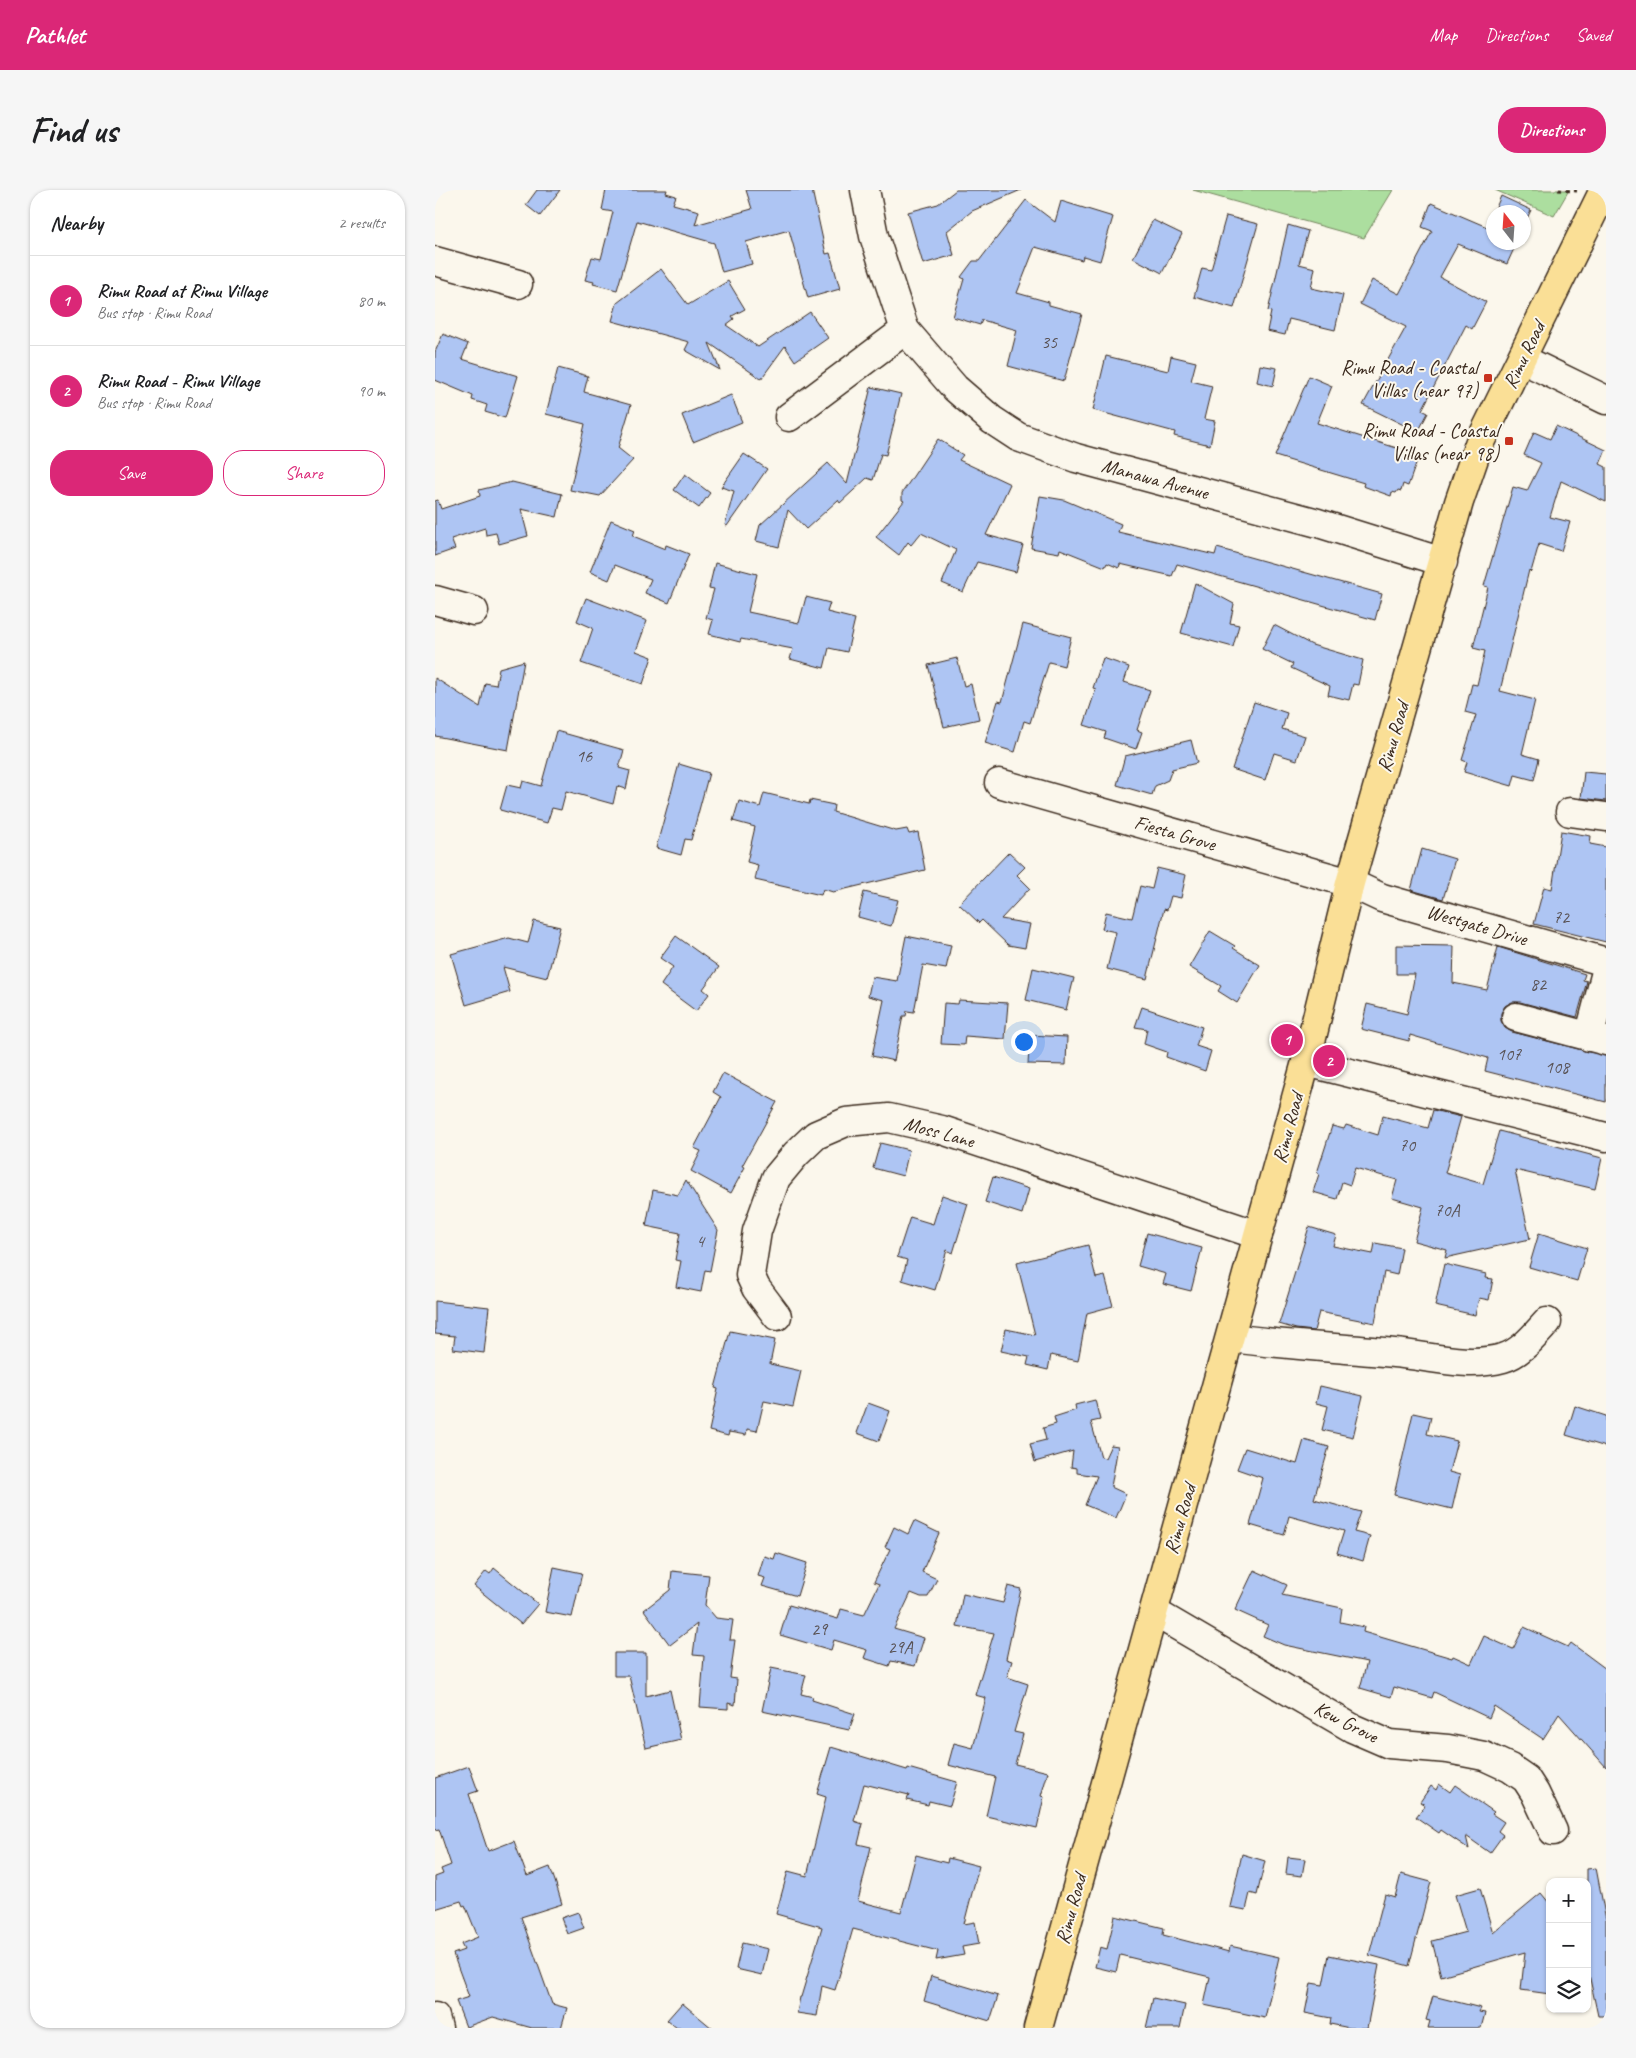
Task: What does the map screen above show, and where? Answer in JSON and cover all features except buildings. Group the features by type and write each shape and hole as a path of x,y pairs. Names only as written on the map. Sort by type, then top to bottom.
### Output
{"main road":[{"name":"Rimu Road","path":"1038,2028 1231,1338 1306,1062 1350,883 1459,502 1479,444 1604,190"}],"street":[{"name":"Manawa Avenue","path":"865,190 874,236 905,330 955,388 991,420 1018,437 1076,458 1318,523 1443,562"},
{"path":"435,261 517,284"},
{"path":"789,417 905,330"},
{"path":"1522,359 1606,400"},
{"path":"435,600 474,611"},
{"name":"Fiesta Grove","path":"999,783 1350,883"},
{"path":"1570,812 1606,817"},
{"name":"Westgate Drive","path":"1350,883 1382,898 1606,962"},
{"path":"1516,1017 1598,1039 1606,972"},
{"path":"1306,1062 1606,1137"},
{"name":"Moss Lane","path":"777,1316 756,1288 750,1275 757,1232 776,1178 796,1154 816,1135 845,1122 889,1118 943,1130 1258,1235"},
{"path":"1231,1338 1314,1348 1416,1355 1471,1363 1505,1358 1528,1343 1547,1322"},
{"name":"Kew Grove","path":"1154,1612 1352,1728 1389,1744 1448,1749 1484,1756 1510,1768 1526,1779 1553,1830"},
{"path":"435,2017 438,2028"}],"green space":[{"path":"1193,190 1393,190 1364,238"},
{"path":"1495,190 1569,190 1554,216"}],"place":[{"name":"Rimu Road - Coastal Villas (near 97)","path":"1488,378"},
{"name":"Rimu Road - Coastal Villas (near 98)","path":"1509,441"},
{"name":"Rimu Road at Rimu Village","path":"1287,1040"},
{"name":"Rimu Road - Rimu Village","path":"1329,1061"}]}
